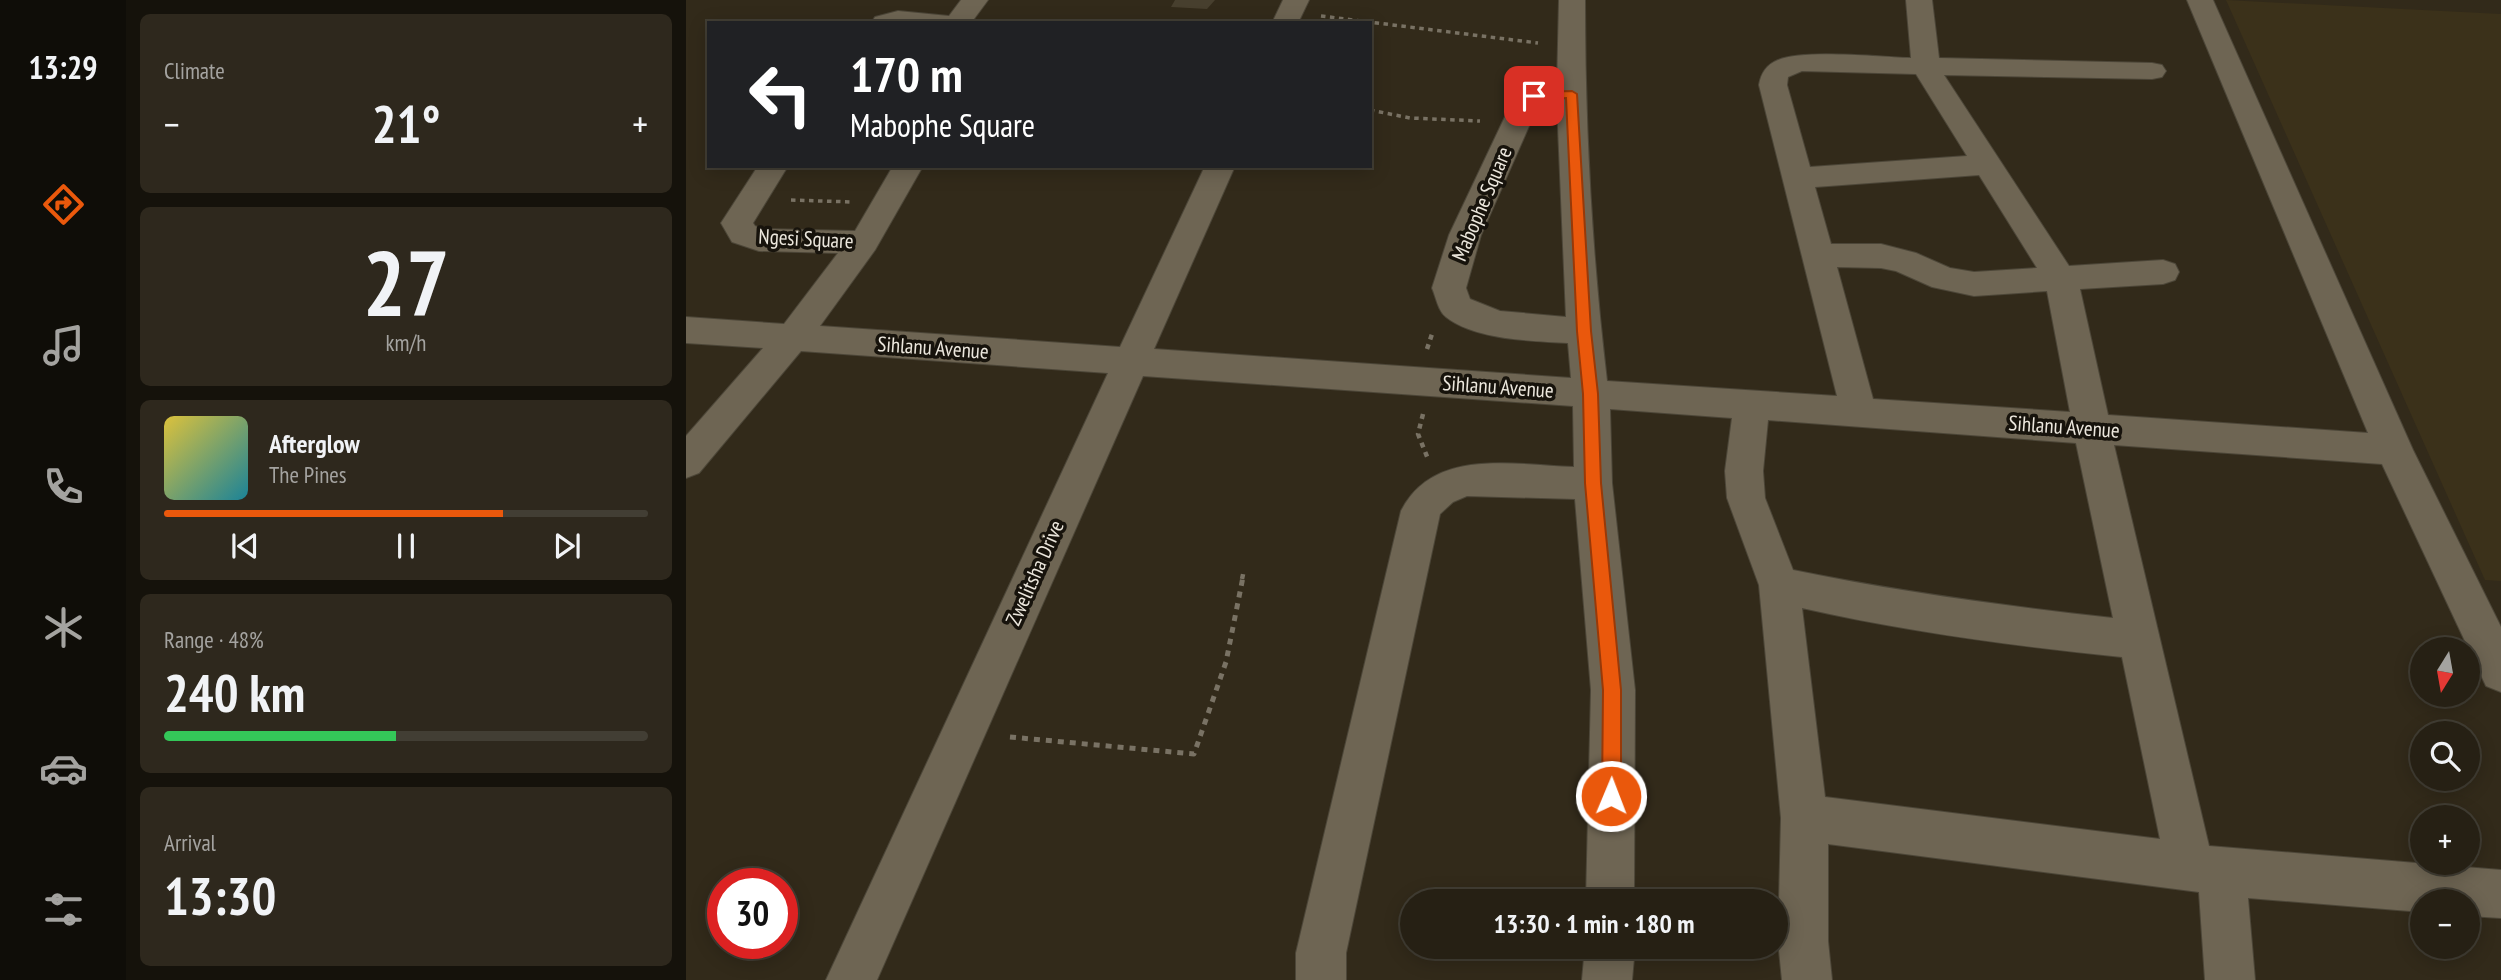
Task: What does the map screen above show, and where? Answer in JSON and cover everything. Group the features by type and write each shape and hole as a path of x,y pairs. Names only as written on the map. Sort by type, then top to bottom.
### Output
{"street":[{"path":"881,21 881,9 886,0"},
{"path":"959,21 975,0"},
{"path":"1572,0 1570,48 1584,331 1591,394 1593,483 1612,690 1610,889"},
{"path":"1919,0 1926,68 2060,280 2140,640 2206,870 2230,980"},
{"path":"2200,0 2394,450 2489,625 2501,672"},
{"path":"890,21 922,21"},
{"path":"1858,413 1773,85 1775,74 1780,69 1802,63 1926,68 2038,66 2152,71"},
{"name":"Mabophe Square","path":"1451,301 1450,282 1465,235 1525,104 1534,96 1572,94"},
{"path":"1798,178 1988,164"},
{"name":"Ngesi Square","path":"773,168 737,223 743,234 759,240 864,242"},
{"name":"Ngesi Square","path":"686,461 792,338 864,242 907,168"},
{"name":"Zwelitsha Drive","path":"851,980 1219,168"},
{"path":"1818,255 1881,256 1903,261 1944,279 1974,284 2163,272"},
{"path":"1451,301 1462,312 1498,322 1584,331"},
{"name":"Sihlanu Avenue","path":"686,330 2394,450"},
{"path":"1752,405 1744,471 1746,498 1779,585 1804,817 1803,942 1807,980"},
{"path":"1321,980 1321,953 1417,522 1427,501 1439,491 1464,480 1593,483"},
{"path":"1779,585 1891,609 1991,625 2140,640"},
{"path":"1804,817 2206,870 2501,894"},
{"path":"1606,980 1609,959"}],"path":[{"path":"1290,12 1360,21"},
{"path":"1372,23 1570,48"},
{"path":"1372,110 1410,118 1516,123"},
{"path":"780,200 856,202"},
{"path":"1439,491 1418,434 1423,382 1437,320 1451,301"},
{"path":"1010,737 1194,754 1226,662 1244,570"}],"shaded area":[{"path":"2226,0 2501,14 2501,581 2485,580"}],"building":[{"path":"1175,0 1215,0 1207,9 1171,7"}],"route":[{"path":"1534,96 1572,94 1584,331 1591,394 1593,483 1612,690 1611,796"}]}
